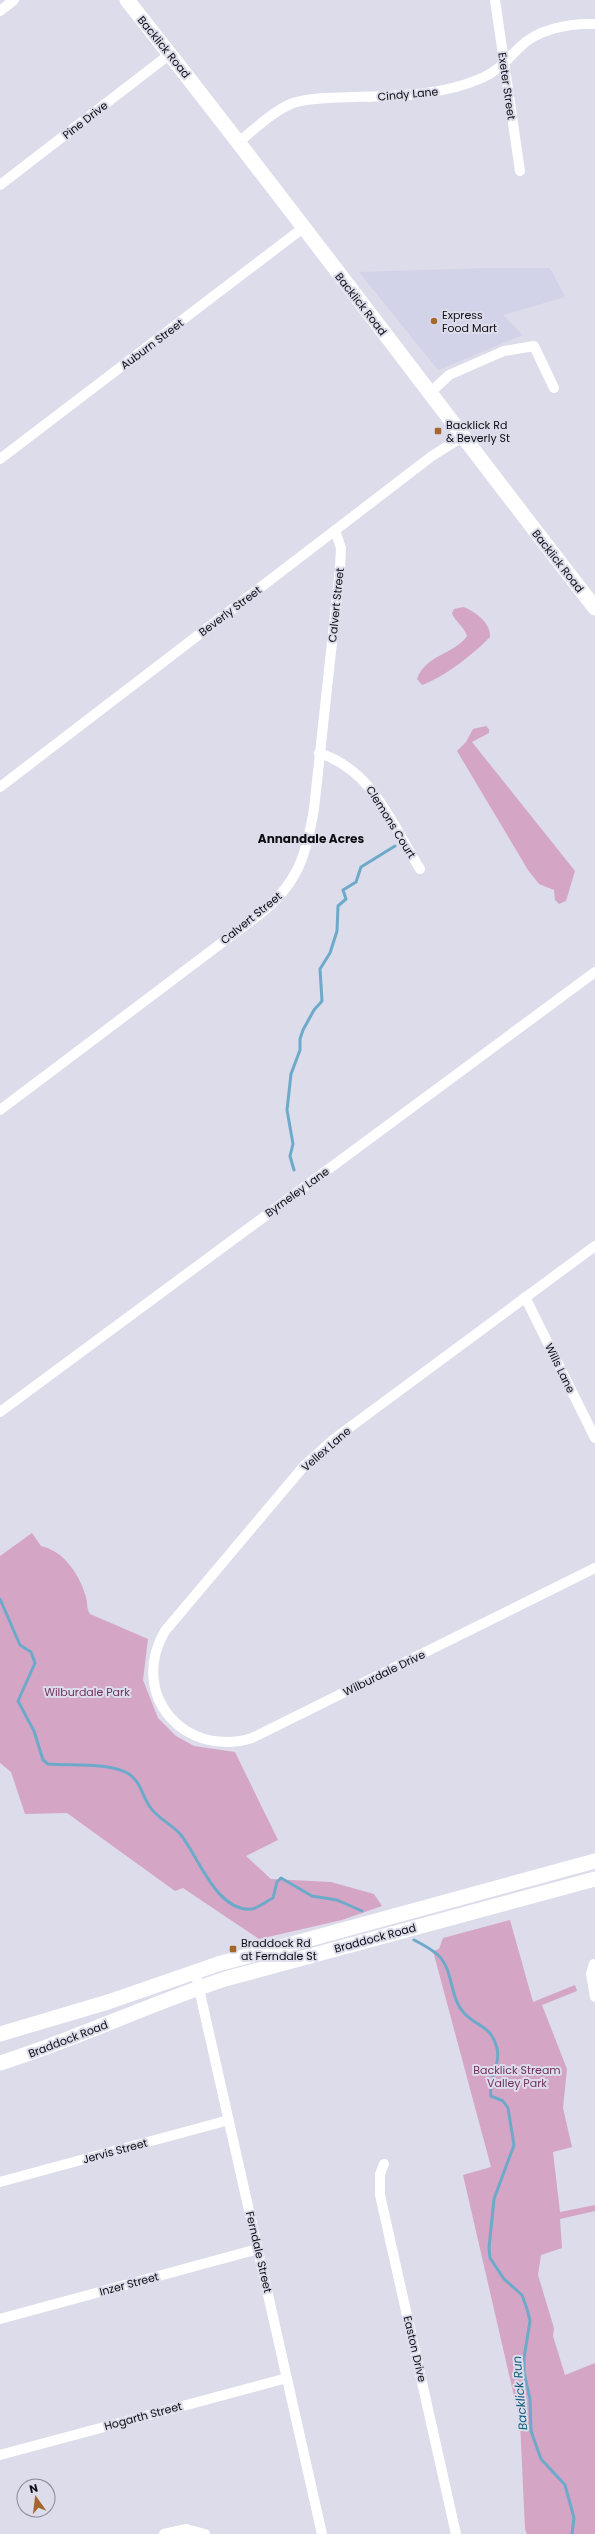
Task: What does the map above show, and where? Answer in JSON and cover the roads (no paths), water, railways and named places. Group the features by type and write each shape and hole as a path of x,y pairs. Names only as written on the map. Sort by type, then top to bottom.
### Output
{"main road":[{"name":"Backlick Road","path":"131,1 462,437 595,608"},
{"name":"Braddock Road","path":"0,2034 108,2002 196,1971 595,1861"},
{"name":"Braddock Road","path":"0,2063 38,2051 199,1988 595,1879"}],"street":[{"path":"0,11 14,0"},
{"name":"Exeter Street","path":"495,0 520,171"},
{"name":"Cindy Lane","path":"239,142 270,116 293,103 317,98 426,94 482,78 504,64 519,47 538,34 558,28 595,24"},
{"name":"Pine Drive","path":"0,185 170,54"},
{"name":"Auburn Street","path":"0,459 304,228"},
{"path":"430,393 449,375 504,351 534,346 554,388"},
{"name":"Beverly Street","path":"0,787 432,456 462,437"},
{"name":"Calvert Street","path":"0,1110 260,914 285,890 295,877 308,844 319,753 340,568 341,548 336,530"},
{"name":"Clemons Court","path":"319,753 346,764 368,785 420,869"},
{"name":"Byrneley Lane","path":"0,1412 595,972"},
{"name":"Vellex Lane","path":"171,1719 156,1690 153,1664 156,1652 165,1631 312,1458 334,1439 595,1246"},
{"name":"Wills Lane","path":"525,1297 595,1438"},
{"name":"Wilburdale Drive","path":"171,1719 190,1734 214,1742 227,1743 252,1738 595,1568"},
{"path":"594,1964 591,1974 595,1997"},
{"name":"Ferndale Street","path":"196,1971 322,2534"},
{"name":"Jervis Street","path":"0,2182 229,2120"},
{"name":"Easton Drive","path":"384,2164 380,2174 380,2195 456,2534"},
{"name":"Inzer Street","path":"0,2319 258,2249"},
{"name":"Hogarth Street","path":"0,2455 287,2378"},
{"path":"164,2534 186,2529 205,2534"}],"waterway":[{"path":"294,1170 290,1156 293,1144 287,1110 291,1074 300,1050 300,1039 303,1030 314,1010 322,1001 320,969 330,953 337,931 338,906 346,899 343,890 356,882 361,867 395,846"},
{"name":"Backlick Run","path":"0,1599 20,1645 31,1652 35,1663 18,1701 34,1731 43,1760 48,1764 90,1765 112,1768 121,1770 133,1777 139,1785 147,1803 153,1811 181,1835 219,1893 229,1902 240,1908 252,1909 273,1898 277,1882 281,1878 312,1896 337,1900 362,1911"},
{"name":"Backlick Run","path":"414,1940 438,1955 443,1961 447,1968 459,2007 469,2018 487,2030 494,2040 497,2048 498,2054 491,2084 491,2096 503,2101 508,2108 514,2145 494,2199 489,2248 490,2258 504,2279 522,2295 527,2309 530,2321 524,2358 524,2372 530,2399 531,2431 541,2459 565,2485 574,2518 572,2534"}],"place":[{"name":"Express Food Mart","path":"434,321"},
{"name":"Backlick Rd & Beverly St","path":"438,431"},
{"name":"Braddock Rd at Ferndale St","path":"233,1949"}],"district":[{"name":"Annandale Acres","path":"311,839"}],"park label":[{"name":"Wilburdale Park","path":"87,1692"},
{"name":"Backlick Stream Valley Park","path":"517,2076"}]}
